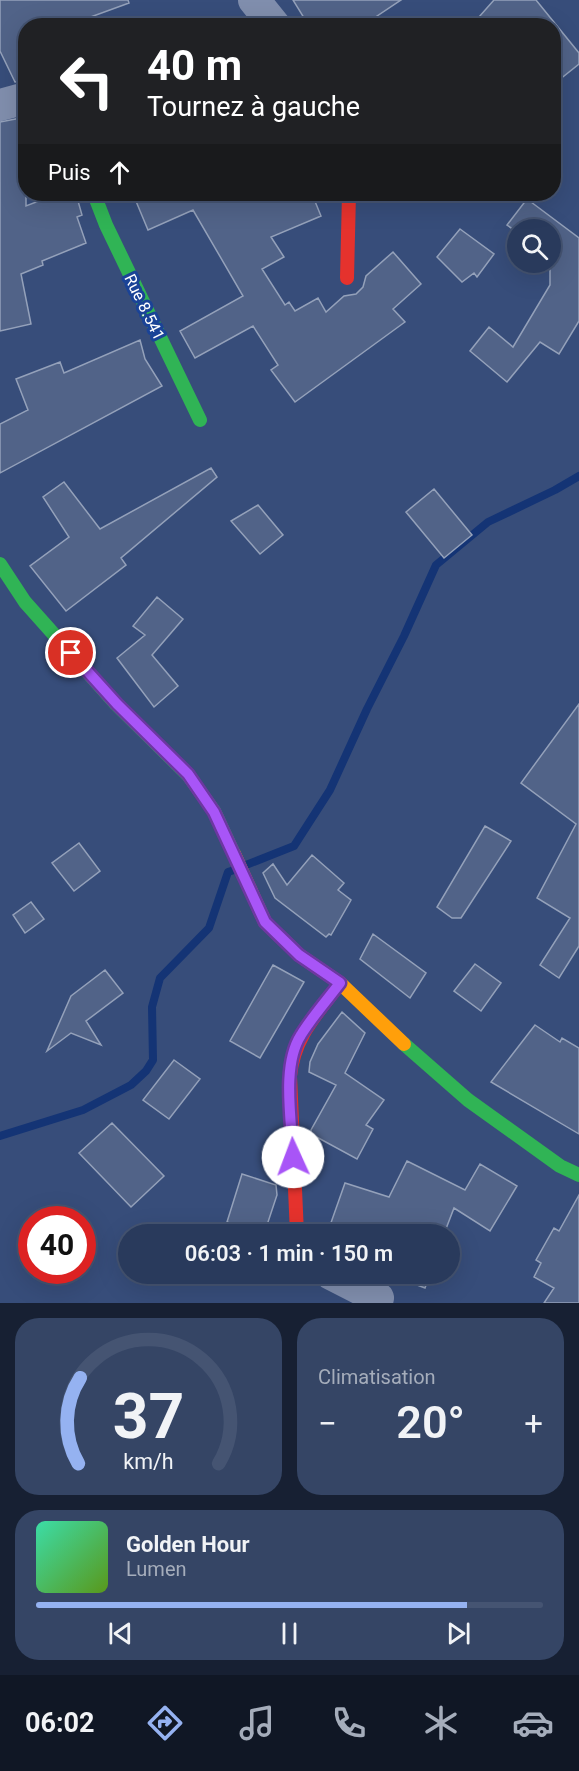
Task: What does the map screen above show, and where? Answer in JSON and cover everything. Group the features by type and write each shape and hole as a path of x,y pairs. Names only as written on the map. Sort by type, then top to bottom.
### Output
{"street":[{"path":"255,0 269,18"},
{"path":"0,105 18,100"},
{"name":"Rue 8.541","path":"97,201 200,420"},
{"path":"347,278 349,201"},
{"path":"0,564 25,602 117,704 188,774 214,812 265,922 299,955 340,983 413,1053 468,1100 560,1166 579,1174"},
{"path":"297,1224 290,1076 292,1058 300,1036 340,983"},
{"path":"351,1284 378,1298"}],"building":[{"path":"0,0 128,0 129,3 88,18 18,18 18,82 15,82 0,51"},
{"path":"293,0 401,0 374,18 304,18"},
{"path":"494,0 536,0 551,18 478,18"},
{"path":"561,31 579,53 579,64 561,78"},
{"path":"18,119 18,201 26,201 26,206 39,201 78,201 82,215 77,217 86,243 42,261 43,265 21,274 31,324 0,331 0,122"},
{"path":"136,201 315,201 321,216 271,237 284,257 262,269 285,305 289,302 295,311 318,298 326,312 344,296 356,294 363,287 366,276 393,252 421,284 393,309 405,322 295,402 271,370 278,365 253,326 195,358 180,331 243,296 193,210 148,230"},
{"path":"525,201 530,201 554,219 512,219"},
{"path":"561,224 579,238 579,321 559,354 540,342 507,382 470,351 489,327 513,347 550,285 550,273 561,273"},
{"path":"460,229 494,254 477,277 474,273 462,282 437,257"},
{"path":"140,340 145,359 162,386 0,473 0,424 28,410 16,379 60,362 64,373"},
{"path":"211,468 217,477 121,558 126,565 66,611 30,566 69,537 43,497 64,482 100,529"},
{"path":"434,489 472,535 444,558 406,512"},
{"path":"258,505 283,535 260,554 231,521"},
{"path":"157,597 183,619 152,655 178,686 154,707 117,658 145,635 133,626"},
{"path":"579,704 579,946 559,978 540,965 570,918 537,898 576,824 521,783"},
{"path":"485,826 511,841 461,918 452,918 437,907"},
{"path":"79,843 100,871 74,891 52,863"},
{"path":"312,855 344,883 338,890 351,900 331,935 326,937 275,898 263,873 273,864 287,885"},
{"path":"31,902 44,919 25,933 13,915"},
{"path":"373,934 426,973 410,998 360,959"},
{"path":"475,964 501,983 481,1011 454,991"},
{"path":"273,965 304,982 260,1058 230,1041"},
{"path":"105,970 123,993 86,1021 101,1045 71,1033 47,1051 71,996"},
{"path":"342,1012 365,1033 345,1073 384,1100 366,1125 373,1129 357,1159 311,1134 311,1130 336,1085 309,1072 310,1062 318,1044"},
{"path":"535,1025 560,1042 562,1038 579,1048 579,1134 491,1082"},
{"path":"174,1060 200,1079 169,1119 143,1100"},
{"path":"112,1123 164,1176 131,1207 79,1153"},
{"path":"407,1161 465,1190 480,1164 517,1186 490,1231 454,1208 448,1224 331,1224 345,1183 389,1197"},
{"path":"242,1174 276,1185 277,1195 267,1224 227,1222"},
{"path":"579,1195 579,1303 544,1303 554,1288 534,1277 541,1263 536,1260 554,1228 559,1231"},
{"path":"414,1284 426,1284 425,1288"}],"waterway":[{"path":"246,865 294,846 330,790 436,565 488,522 579,476"},
{"path":"0,1136 83,1110 131,1085 146,1071 153,1060 152,1007 160,978 209,928 228,872 234,870"}],"traffic: fast":[{"path":"97,201 106,225 200,420"},
{"path":"0,564 25,602 116,704 188,775 214,811 234,854"},
{"path":"404,1044 468,1100 560,1166 579,1175"}],"traffic: slow":[{"path":"234,854 265,922 299,955 340,983 404,1044"}],"traffic: jam":[{"path":"347,278 349,201"},
{"path":"297,1224 290,1076 292,1062 308,1026 340,983"}],"route":[{"path":"71,653 117,704 188,774 214,812 265,922 299,955 340,983 300,1036 292,1058 290,1076 293,1157"}]}
